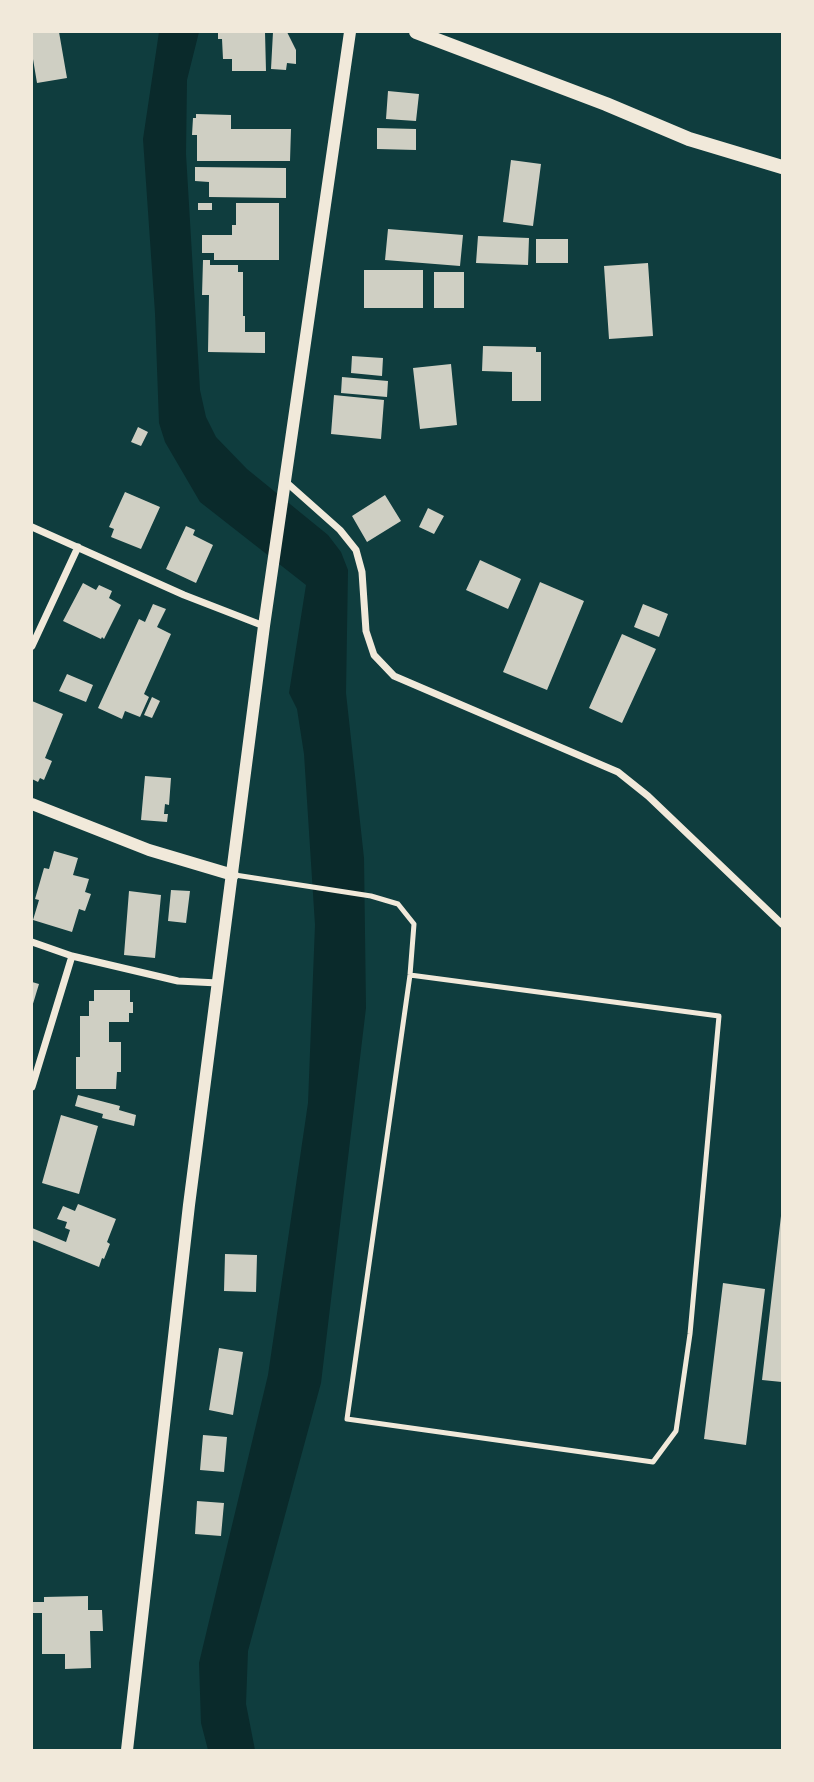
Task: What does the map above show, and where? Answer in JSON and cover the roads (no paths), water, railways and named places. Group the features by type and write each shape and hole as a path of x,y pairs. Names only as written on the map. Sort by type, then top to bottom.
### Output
{"main road":[{"path":"416,32 606,104 689,139 782,167"}],"street":[{"path":"127,1751 189,1205 264,626 350,32"},
{"path":"286,482 340,530 356,550 362,572 366,631 374,655 394,676 618,772 648,796 782,925"},
{"path":"32,527 184,595 264,626"},
{"path":"32,646 78,547"},
{"path":"32,804 149,850 233,875"},
{"path":"32,942 72,956 178,981 219,983"},
{"path":"32,1087 72,956"}],"lane":[{"path":"233,875 371,896 398,904 414,924 410,975 347,1419 653,1462 676,1431 690,1334 719,1016 410,975"}],"water":[{"path":"159,32 199,32 187,80 186,154 200,390 206,417 216,437 247,469 328,535 341,552 348,570 346,693 364,858 366,1008 321,1383 248,1651 246,1704 255,1750 208,1750 201,1723 199,1663 268,1375 308,1103 315,925 304,754 297,709 289,693 306,585 200,502 165,442 159,423 155,313 143,139"}]}
